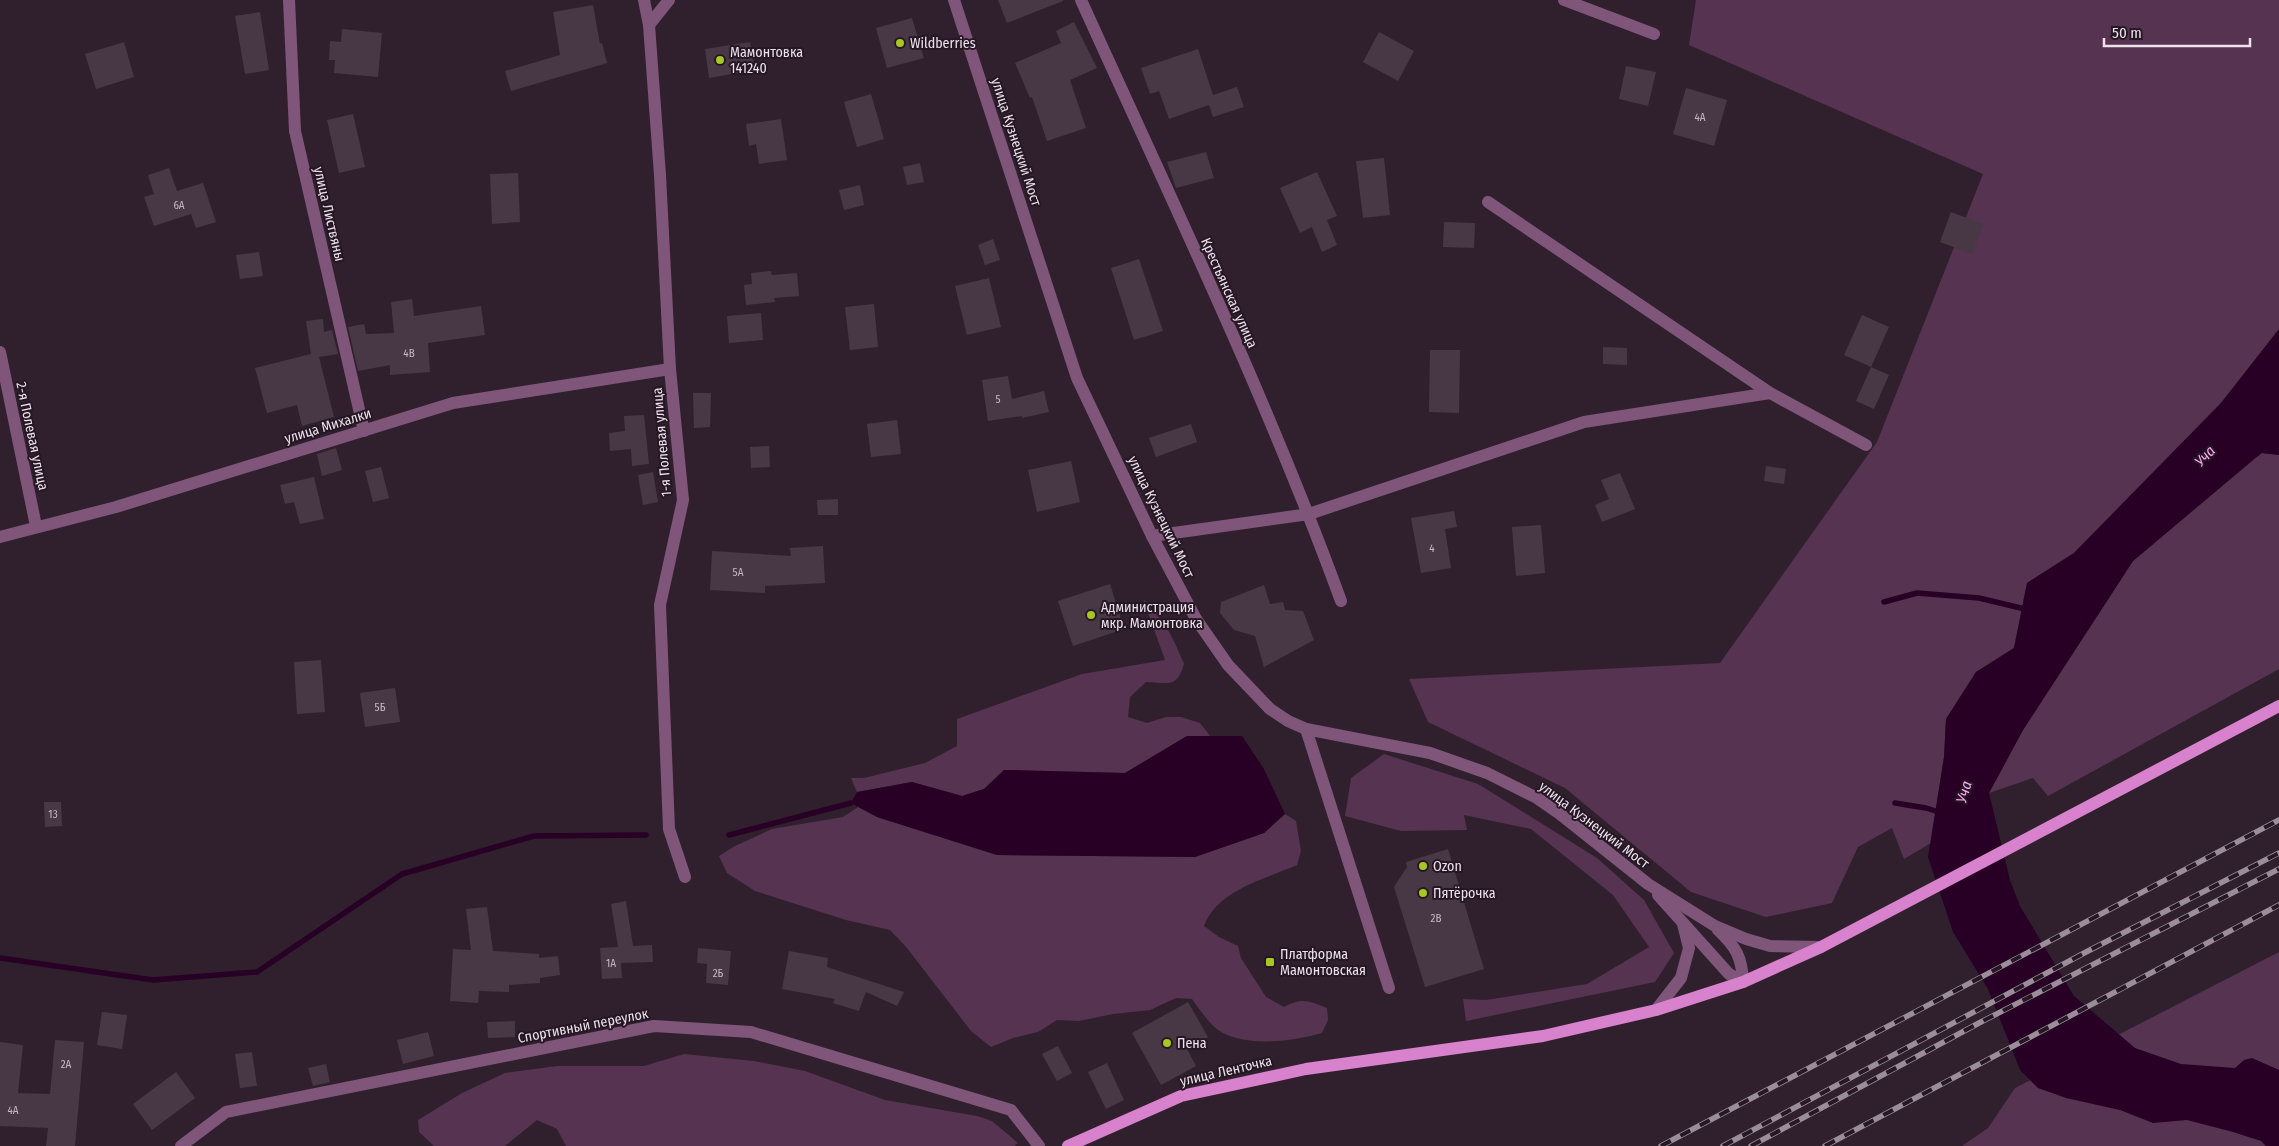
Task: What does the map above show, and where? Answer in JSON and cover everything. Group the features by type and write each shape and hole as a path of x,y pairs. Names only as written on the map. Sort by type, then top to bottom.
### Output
{"main road":[{"name":"улица Ленточка","path":"1068,1146 1181,1096 1268,1076 1370,1059 1544,1036 1656,1010 1743,982 1821,946 2279,706"}],"street":[{"name":"улица Листвяны","path":"289,0 295,131 364,431"},
{"name":"1-я Полевая улица","path":"644,0 649,25 660,175 670,369 683,500 660,605 670,829 685,877"},
{"path":"649,25 668,0"},
{"name":"улица Кузнецкий Мост","path":"954,0 1077,378 1152,536 1196,619 1228,665 1270,709 1288,721 1306,729 1430,754 1487,773 1537,798 1648,884"},
{"name":"Крестьянская улица","path":"1081,0 1229,328 1309,514 1341,601"},
{"path":"1564,0 1654,34"},
{"path":"1488,202 1770,393 1866,445"},
{"name":"2-я Полевая улица","path":"0,352 36,526"},
{"name":"улица Михалки","path":"0,536 116,507 453,403 670,369"},
{"path":"1152,536 1309,514 1584,422 1770,393"},
{"path":"1306,729 1390,988"},
{"path":"1648,884 1729,974 1743,982"},
{"path":"1648,884 1715,926 1746,939 1770,946 1821,946"},
{"path":"1656,1010 1681,978 1689,948 1682,922"},
{"path":"1715,926 1736,951 1742,964 1743,982"},
{"name":"Спортивный переулок","path":"180,1146 226,1112 654,1026 751,1032 1011,1110 1039,1146"}],"shaded area":[{"path":"1696,0 2279,0 2279,380 2276,333 2221,403 2074,553 2027,583 2014,648 1976,672 1946,719 1944,757 1931,843 1904,859 1892,828 1858,847 1832,903 1766,917 1691,892 1565,788 1428,722 1409,679 1720,663 1877,442 1983,174 1689,45"},
{"path":"2262,453 2279,455 2279,669 2048,796 2033,778 1989,793 2023,730 2133,561"},
{"path":"1143,599 1157,614 1167,629 1184,664 1175,681 1166,683 1146,682 1130,697 1128,717 1147,723 1166,717 1181,717 1200,723 1210,736 1187,736 1125,773 1004,770 984,789 962,796 912,782 857,792 851,778 864,778 925,763 957,746 957,719 1082,674 1165,660"},
{"path":"1384,754 1478,784 1597,858 1644,900 1674,953 1655,982 1466,1021 1463,999 1486,1000 1587,984 1649,947 1613,895 1531,829 1464,815 1467,830 1401,831 1345,816 1351,778"},
{"path":"858,807 877,817 997,855 1195,857 1264,833 1285,814 1296,821 1301,851 1297,865 1243,887 1220,903 1210,914 1204,926 1219,937 1238,946 1241,958 1266,997 1284,1007 1296,1002 1306,1001 1327,1008 1328,1020 1322,1033 1286,1040 1246,1040 1223,1033 1206,1018 1192,999 1176,998 1150,1010 1113,1014 1079,1021 1057,1020 1038,1032 1013,1038 991,1047 971,1031 907,948 890,930 846,920 755,891 727,873 719,856 735,846 772,829 843,817"},
{"path":"2279,952 2279,1146 1962,1146 1988,1128 2015,1088"},
{"path":"684,1054 754,1061 805,1071 885,1100 977,1116 992,1121 1018,1143 1014,1146 566,1146 557,1129 537,1120 505,1146 434,1146 419,1132 418,1120 462,1093 505,1073 557,1066 644,1066"}],"water":[{"name":"Уча","path":"2279,329 2279,455 2262,453 2255,458 2133,561 2023,730 1989,793 2010,880 2020,906 2074,996 2135,1048 2181,1064 2235,1068 2244,1060 2252,1058 2279,1070 2279,1146 2266,1146 2261,1141 2187,1120 2153,1123 2120,1110 2066,1098 2038,1088 2020,1070 1988,989 1953,932 1928,857 1944,757 1946,719 1976,672 2014,648 2027,583 2074,553 2221,403"},
{"path":"1187,736 1242,736 1264,769 1285,814 1264,833 1195,857 997,855 877,817 851,803 857,792 912,782 962,796 984,789 1004,770 1125,773"}],"building":[{"path":"998,0 1063,0 1063,1 1007,23"},
{"path":"593,5 600,44 602,43 607,63 511,91 505,71 560,55 553,12"},
{"path":"260,12 269,70 245,74 235,16"},
{"name":"Wildberries","path":"912,18 924,58 887,68 876,28"},
{"path":"1074,22 1097,68 1070,80 1086,128 1047,141 1032,97 1030,98 1015,63 1061,43 1056,31"},
{"path":"342,29 382,33 378,77 334,73 335,60 329,60 330,41 341,42"},
{"path":"1379,32 1414,51 1398,81 1363,62"},
{"path":"124,42 134,77 96,89 85,54"},
{"path":"750,42 755,70 709,78 705,49"},
{"path":"1198,49 1213,95 1237,87 1244,107 1213,117 1209,105 1169,119 1159,91 1150,94 1141,68"},
{"path":"1626,66 1656,72 1648,106 1619,99"},
{"path":"1686,88 1727,100 1714,146 1673,134"},
{"path":"871,94 884,139 857,147 844,102"},
{"path":"353,114 365,167 339,173 327,120"},
{"path":"781,119 787,160 759,164 756,144 749,146 746,124"},
{"path":"1206,152 1214,178 1176,188 1167,162"},
{"path":"1384,158 1390,215 1363,218 1356,161"},
{"path":"920,163 924,182 907,185 903,167"},
{"path":"169,168 177,191 203,183 216,222 196,228 191,214 154,226 144,197 154,194 148,175"},
{"path":"1317,172 1337,216 1327,220 1337,245 1322,252 1312,227 1300,233 1280,188"},
{"path":"518,173 520,222 492,224 490,174"},
{"path":"860,185 864,205 844,210 839,190"},
{"path":"1951,212 1983,224 1972,254 1940,242"},
{"path":"1444,222 1475,223 1474,248 1443,247"},
{"path":"993,239 1000,260 985,265 978,245"},
{"path":"259,252 263,276 240,279 236,255"},
{"path":"1139,259 1163,331 1134,340 1111,268"},
{"path":"771,271 772,275 797,273 799,296 774,298 775,302 746,305 744,285 752,284 751,273"},
{"path":"989,278 1001,327 967,335 955,286"},
{"path":"412,299 414,316 481,306 485,335 428,343 430,372 390,375 390,365 358,371 348,327 364,324 366,334 394,333 391,302"},
{"path":"874,304 878,347 850,350 845,307"},
{"path":"761,313 763,340 729,343 727,316"},
{"path":"1862,315 1889,327 1871,367 1844,355"},
{"path":"323,319 324,332 332,330 338,354 319,357 334,417 302,426 297,405 267,413 255,368 311,354 306,321"},
{"path":"1603,347 1627,348 1627,365 1603,364"},
{"path":"1430,350 1460,350 1459,413 1429,412"},
{"path":"1871,367 1889,375 1874,409 1856,401"},
{"path":"1008,376 1012,399 1044,391 1049,412 1022,418 1022,416 988,421 982,380"},
{"path":"693,393 711,393 710,427 694,428"},
{"path":"644,415 649,464 632,466 631,449 610,451 609,433 625,431 624,416"},
{"path":"897,420 901,454 871,457 867,424"},
{"path":"1191,424 1197,442 1156,457 1149,438"},
{"path":"769,446 770,467 751,468 750,447"},
{"path":"336,448 342,470 322,476 317,454"},
{"path":"1071,461 1080,502 1037,512 1028,470"},
{"path":"1766,466 1786,469 1784,484 1764,481"},
{"path":"381,467 389,498 373,502 365,471"},
{"path":"653,472 658,502 643,505 638,475"},
{"path":"1620,473 1635,509 1602,522 1595,505 1609,499 1601,480"},
{"path":"314,477 324,519 300,524 294,502 285,504 280,485"},
{"path":"838,499 838,515 818,515 817,500"},
{"path":"1454,511 1457,527 1445,529 1451,568 1421,573 1411,518"},
{"path":"1541,525 1545,573 1516,576 1512,527"},
{"path":"823,546 825,583 765,586 765,593 710,590 712,551 791,556 790,548"},
{"name":"Администрация мкр. Мамонтовка","path":"1110,584 1124,629 1073,646 1058,601"},
{"path":"1264,585 1270,604 1283,602 1285,610 1303,611 1314,640 1264,667 1255,636 1234,630 1220,613 1221,602"},
{"path":"321,660 325,712 297,714 294,662"},
{"path":"395,688 400,722 365,727 360,693"},
{"path":"44,802 61,802 62,826 45,827"},
{"path":"1448,849 1484,969 1425,987 1394,887 1407,867 1406,862"},
{"path":"626,901 633,946 652,945 653,962 621,963 622,978 602,979 600,948 618,947 611,904"},
{"path":"487,907 493,951 539,954 539,958 558,956 560,975 540,978 540,983 509,985 509,992 479,991 478,1003 450,1001 453,949 471,950 466,909"},
{"path":"698,948 731,951 728,985 706,983 707,964 697,963"},
{"path":"789,951 828,958 827,967 904,992 897,1006 866,992 859,1011 833,1003 835,999 782,989"},
{"name":"Пена","path":"1188,1002 1208,1037 1187,1049 1196,1066 1161,1085 1132,1033"},
{"path":"102,1012 127,1015 122,1049 97,1045"},
{"path":"515,1021 515,1037 488,1038 487,1022"},
{"path":"428,1032 434,1056 403,1064 397,1040"},
{"path":"55,1040 84,1042 75,1146 46,1146 48,1128 0,1126 0,1042 23,1045 18,1093 50,1094"},
{"path":"1058,1046 1072,1073 1057,1081 1042,1054"},
{"path":"252,1052 257,1086 240,1088 235,1054"},
{"path":"1107,1063 1124,1100 1106,1109 1088,1072"},
{"path":"326,1064 330,1082 313,1086 308,1068"},
{"path":"176,1072 195,1098 152,1130 133,1104"}],"waterway":[{"path":"1884,602 1917,593 1979,598 2029,610"},
{"path":"729,835 851,803"},
{"path":"1895,803 1926,808 1942,813"},
{"path":"0,958 153,980 257,972 402,874 534,836 646,835"}],"railway":[{"path":"1661,1146 2279,820"},
{"path":"1723,1146 2088,951 2279,853"},
{"path":"1751,1146 1979,1023 2279,869"},
{"path":"1825,1146 2279,905"}],"place":[{"name":"Wildberries","path":"900,43"},
{"name":"Мамонтовка 141240","path":"720,60"},
{"name":"Администрация мкр. Мамонтовка","path":"1091,615"},
{"name":"Ozon","path":"1423,866"},
{"name":"Пятёрочка","path":"1423,893"},
{"name":"Платформа Мамонтовская","path":"1270,962"},
{"name":"Пена","path":"1167,1043"}]}
